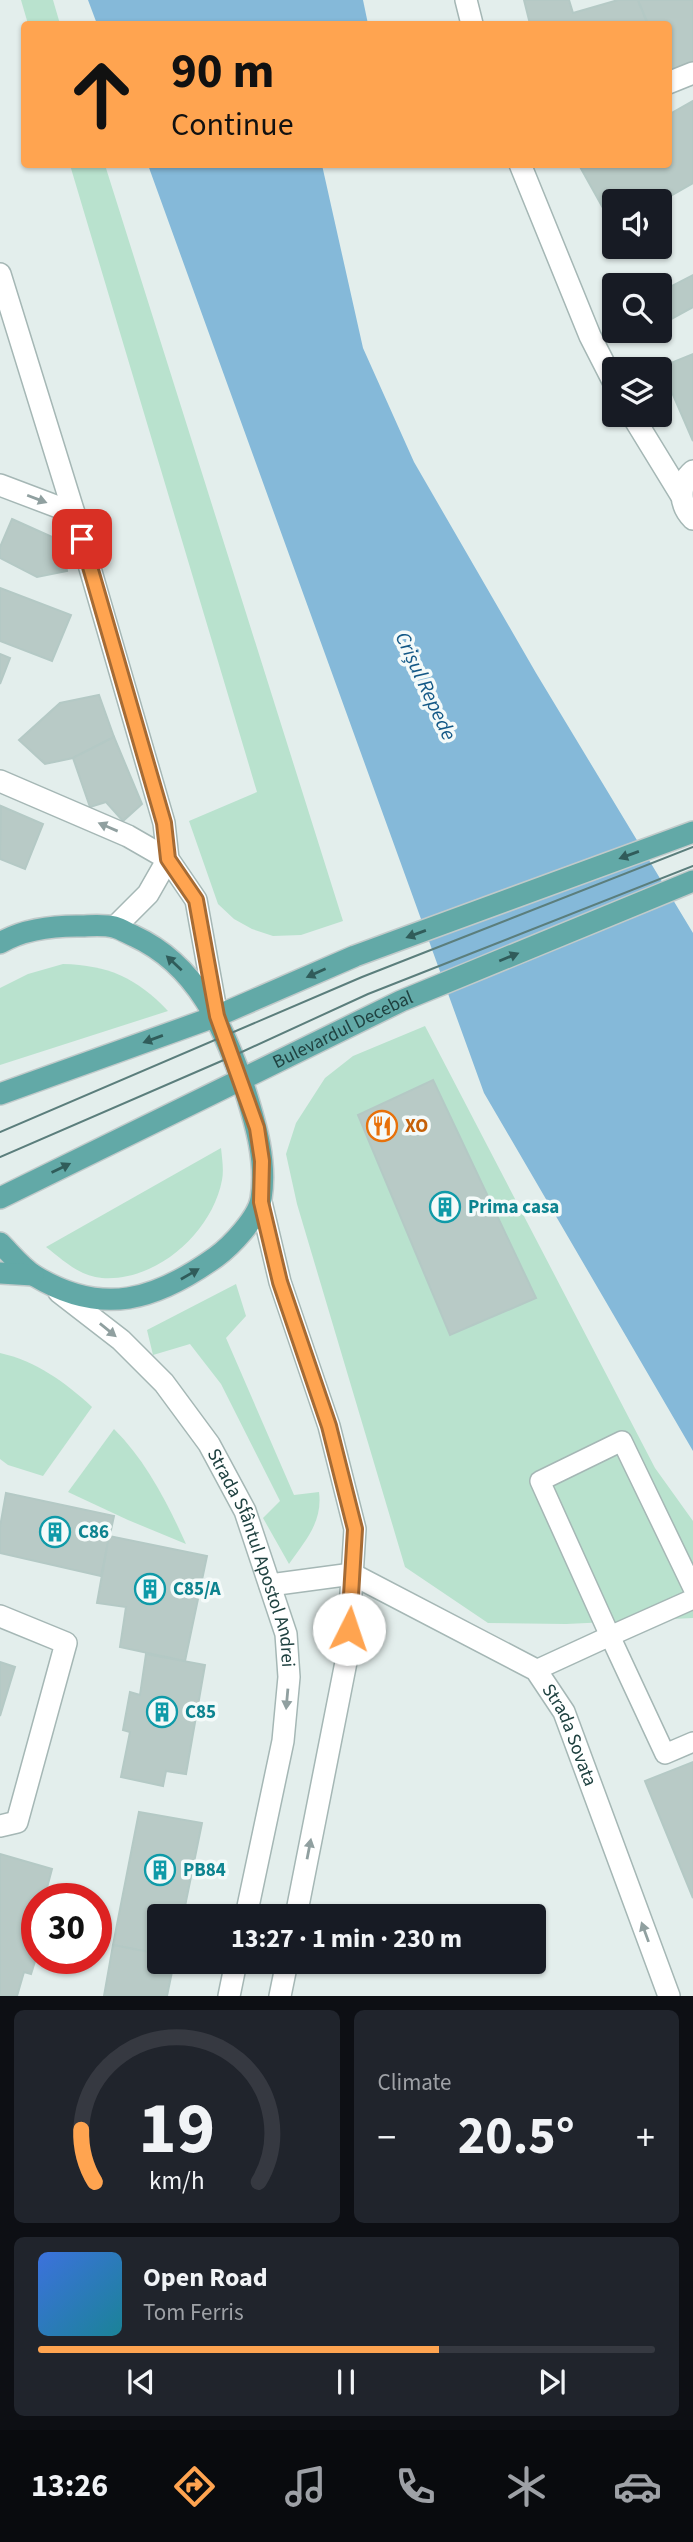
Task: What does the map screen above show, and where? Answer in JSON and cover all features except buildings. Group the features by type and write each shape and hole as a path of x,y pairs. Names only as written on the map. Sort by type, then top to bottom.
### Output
{"main road":[{"path":"0,1094 217,1016 355,956 693,831"},
{"name":"Bulevardul Decebal","path":"0,1198 401,1001 693,881"},
{"path":"0,1273 33,1275 89,1298 108,1300 140,1297 193,1273 225,1250 245,1229 261,1202 262,1161 257,1128 217,1016 175,962 149,943 115,927 66,926 3,938"},
{"path":"0,1243 33,1275"}],"street":[{"path":"466,0 471,21"},
{"path":"672,81 693,73"},
{"path":"522,168 602,360"},
{"path":"0,274 74,513 164,823 168,859 148,894 115,927"},
{"path":"639,427 693,519"},
{"path":"681,495 683,485 693,471"},
{"path":"0,485 74,513"},
{"path":"0,781 128,836 168,859 196,900 217,1016"},
{"path":"261,1202 280,1282 329,1426 355,1529 347,1657 298,1904"},
{"name":"Strada Sfântul Apostol Andrei","path":"33,1275 79,1305 121,1340 164,1383 209,1444 245,1511 286,1634 289,1677 283,1741 249,1904"},
{"path":"270,1585 352,1574"},
{"name":"Strada Sovata","path":"352,1574 536,1670 565,1713 669,1996"},
{"path":"0,1616 66,1643 17,1822 0,1826"},
{"path":"229,1996 234,1974"},
{"path":"280,1996 285,1974"}],"lane":[{"path":"693,1588 622,1441 540,1481 665,1754 693,1742"},
{"path":"536,1670 693,1599"}],"green space":[{"path":"21,0 53,0 59,21 27,21"},
{"path":"71,168 106,168 343,921 301,935 273,936 234,919 218,904 189,821 257,792"},
{"path":"63,964 94,967 121,975 145,990 168,1011 0,1065 0,988 28,974"},
{"path":"425,1026 655,1468 693,1521 693,1618 566,1624 488,1623 405,1567 297,1204 286,1154 296,1123 325,1078 353,1056"},
{"path":"221,1148 222,1180 207,1218 179,1250 161,1263 122,1277 94,1277 79,1271 46,1247"},
{"path":"236,1284 246,1316 226,1338 294,1495 319,1492 320,1503 315,1522 307,1539 289,1564 263,1518 280,1501 221,1384 190,1344 153,1355 147,1330"},
{"path":"0,1353 26,1361 49,1374 92,1407 43,1476 8,1465 0,1459"},
{"path":"114,1429 126,1441 155,1483 186,1544 68,1492"}],"water":[{"path":"88,0 363,0 367,21 96,21"},
{"name":"Crișul Repede","path":"149,168 323,168 363,348 414,462 536,673 693,933 693,1451 484,1093"}],"tram line":[{"path":"0,1132 362,977 693,847"},
{"path":"0,1157 368,994 693,866"}],"place":[{"name":"XO","path":"382,1126"},
{"name":"Prima casa","path":"445,1207"},
{"name":"C86","path":"55,1532"},
{"name":"C85/A","path":"150,1589"},
{"name":"C85","path":"162,1712"},
{"name":"PB84","path":"160,1870"}],"route":[{"path":"82,539 164,823 168,859 196,900 217,1016 257,1128 262,1161 261,1202 280,1282 342,1471 355,1529 349,1629"}]}
